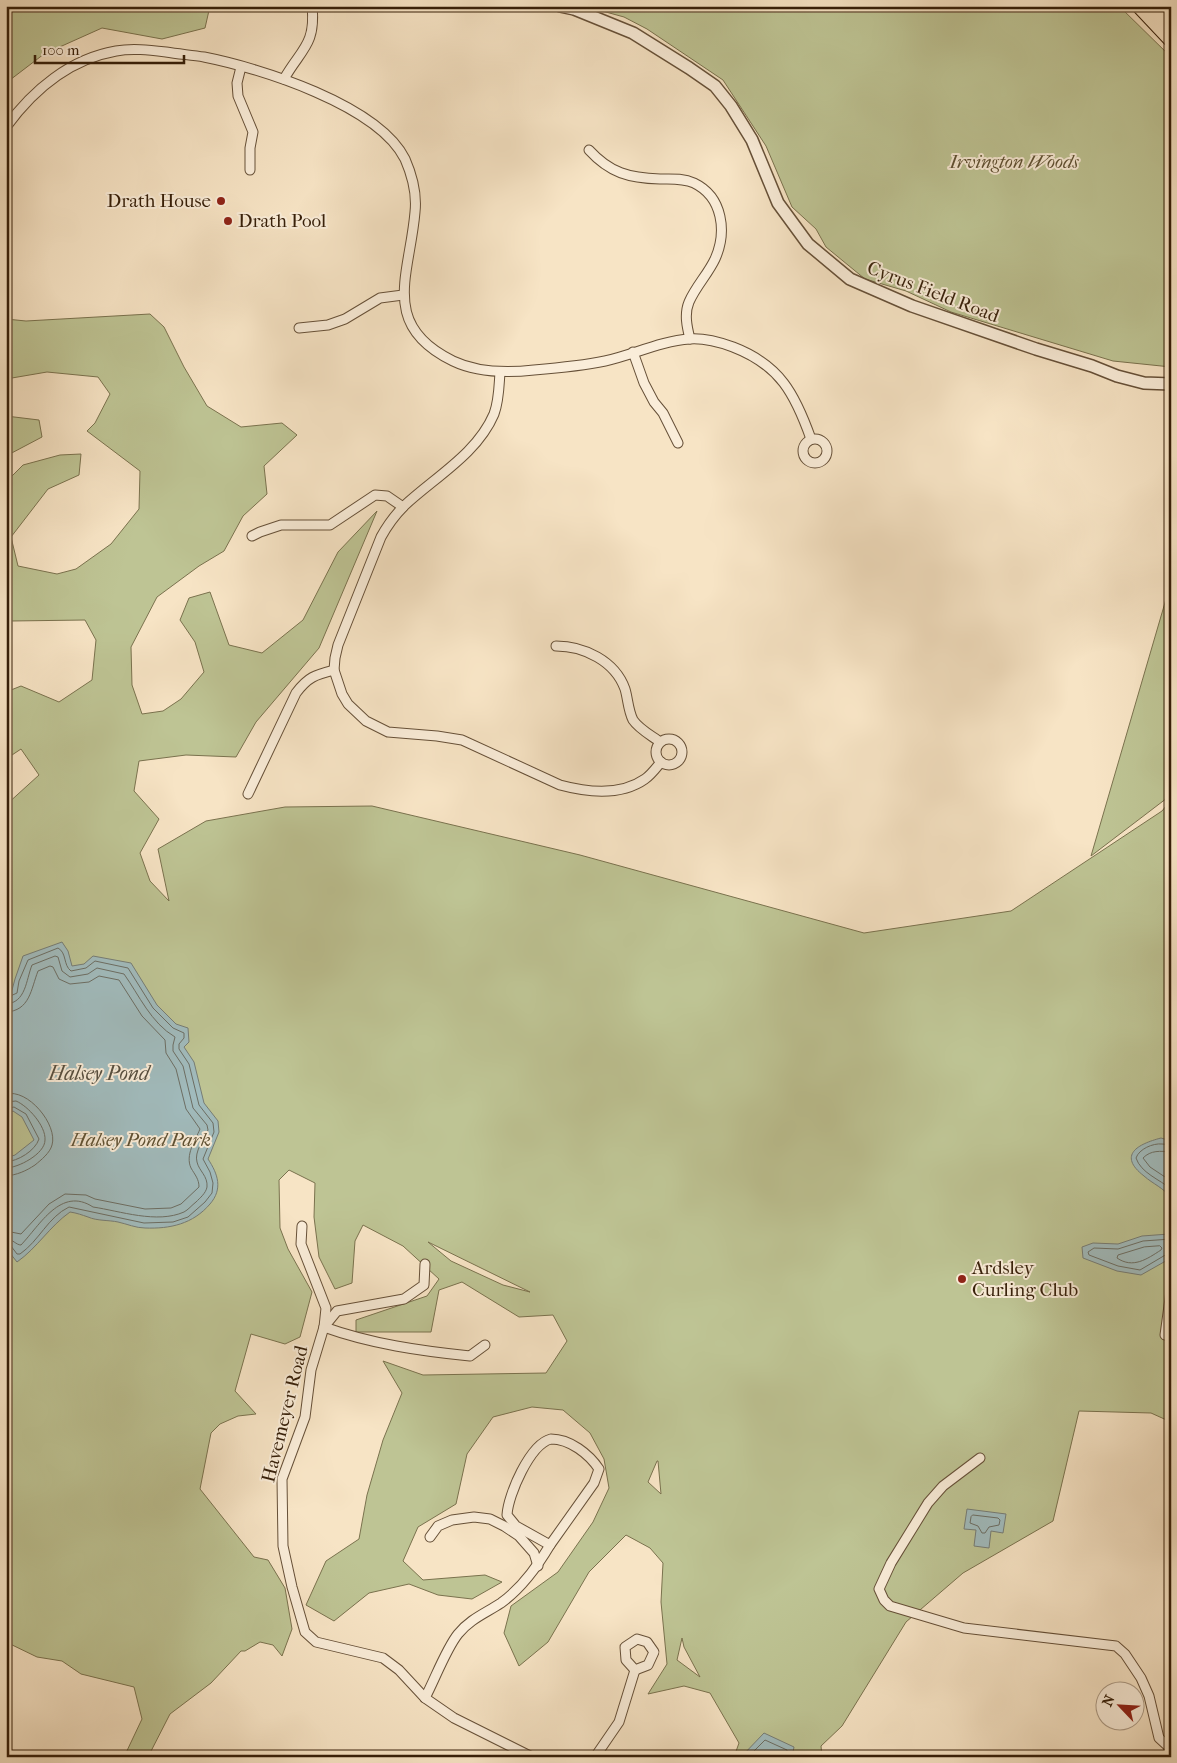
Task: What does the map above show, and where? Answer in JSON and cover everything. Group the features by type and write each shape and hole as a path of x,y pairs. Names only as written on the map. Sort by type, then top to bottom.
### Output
{"highway":[{"path":"1139,6 1171,40"},
{"path":"1155,6 1171,23"}],"street":[{"path":"284,79 307,45 312,29 312,6"},
{"name":"Cyrus Field Road","path":"560,6 574,9 632,32 716,86 752,140 778,203 808,244 850,280 912,306 1117,376 1144,383 1171,384"},
{"path":"6,127 28,100 55,77 88,59 115,51 129,49 150,50 201,56 284,79 350,108 383,132 399,148 413,180 415,200 415,212 403,294 405,308 414,328 425,343 432,348 464,366 500,372 577,366 608,360 662,344 690,339 719,342 745,352 768,366 778,375 793,394 811,439"},
{"path":"241,67 237,83 238,96 253,132 250,148 250,170"},
{"path":"588,150 600,163 629,176 640,179 681,179 691,182 708,193 717,206 722,228 721,239 715,259 689,302 686,321 690,339"},
{"path":"299,328 328,325 344,319 380,298 403,294"},
{"path":"633,352 644,383 654,402 666,418 678,443"},
{"path":"500,372 494,412 483,435 464,455 402,508 389,523 375,551 338,645 334,670 342,694 360,717 378,728 388,732 462,740 560,785 575,789 618,790 628,787 645,779 661,762"},
{"path":"252,536 281,525 330,525 375,495 388,496 402,508"},
{"path":"556,646 567,646 586,651 612,670 625,689 633,720 660,742"},
{"path":"248,794 296,693 303,683 311,677 334,670"},
{"path":"665,739 673,739 682,746 682,757 676,764 666,765 661,762 657,757 656,751 660,742 665,739"},
{"path":"302,1226 301,1244 326,1308 324,1327"},
{"path":"324,1327 338,1311 404,1299 424,1285 425,1264"},
{"path":"1165,1335 1171,1291"},
{"path":"324,1327 361,1338 436,1352 470,1356 485,1345"},
{"name":"Havemeyer Road","path":"324,1327 311,1370 304,1417 282,1479 283,1546 305,1632 316,1642 382,1658 399,1670 425,1698 454,1718 532,1757"},
{"path":"425,1698 458,1634 473,1619 500,1604 516,1591 538,1566 550,1545 594,1484 599,1469 588,1456 572,1445 558,1439 546,1440 541,1444 522,1471 508,1504 507,1515 516,1526 550,1545"},
{"path":"980,1458 943,1486 928,1503 881,1582 879,1589 884,1600 890,1606 902,1611 964,1628 1116,1646 1125,1654 1141,1678 1149,1696 1159,1738 1171,1749"},
{"path":"430,1537 438,1526 452,1520 474,1517 490,1520 504,1526 519,1536 534,1552 538,1566"},
{"path":"595,1757 619,1722 635,1670"}],"green space":[{"path":"6,6 210,6 205,28 162,39 102,28 44,54 6,83"},
{"name":"Irvington Woods","path":"584,6 1119,6 1171,57 1171,367 1113,361 951,312 906,291 865,279 826,247 816,229 792,207 766,146 723,80 647,29 624,17"},
{"name":"Halsey Pond Park","path":"150,314 164,327 184,367 207,406 241,427 282,423 297,435 264,466 267,494 243,516 224,551 199,566 157,597 131,647 132,685 142,714 163,711 181,699 204,672 195,642 180,620 189,598 210,592 229,645 262,653 303,620 338,552 377,511 319,648 256,722 236,757 186,755 139,761 134,791 159,819 140,853 150,881 169,901 158,849 206,821 285,807 372,806 580,855 864,933 1011,911 1162,811 1171,800 1171,1422 1151,1413 1079,1411 1053,1521 963,1573 906,1622 842,1726 821,1746 822,1757 734,1757 739,1743 710,1693 684,1686 648,1694 667,1664 661,1602 663,1563 650,1548 626,1535 589,1572 548,1642 519,1666 504,1633 511,1606 558,1572 593,1522 609,1488 604,1459 590,1433 563,1410 532,1407 493,1417 467,1454 456,1504 418,1527 403,1561 423,1580 485,1575 502,1582 472,1599 438,1595 409,1584 369,1593 334,1621 306,1605 326,1561 359,1539 367,1495 383,1440 402,1393 383,1361 423,1375 546,1373 567,1341 553,1315 519,1317 462,1282 439,1290 431,1332 356,1332 356,1320 427,1296 439,1279 403,1246 363,1225 355,1241 352,1283 335,1289 319,1257 314,1217 315,1183 289,1170 279,1180 280,1228 288,1249 312,1292 300,1337 285,1344 251,1334 235,1391 256,1414 238,1416 220,1424 211,1433 200,1489 254,1557 268,1560 285,1588 292,1629 282,1656 273,1645 260,1642 245,1651 241,1651 211,1683 170,1714 148,1757 124,1757 142,1719 134,1687 81,1674 62,1661 37,1657 6,1642 6,805 39,775 21,749 6,759 6,692 21,686 59,702 92,680 96,640 85,620 11,621 6,618 6,482 23,465 60,455 81,454 79,475 48,489 11,537 18,566 57,574 76,569 111,544 139,509 140,471 87,431 95,423 110,394 98,377 47,372 6,379 6,319 26,321","holes":["428,1242 530,1292 503,1285 451,1261","657,1461 658,1461 661,1494 648,1482","682,1638 684,1647 700,1677 677,1660"]},
{"path":"6,416 39,420 42,437 6,456"},
{"path":"1171,582 1171,795 1091,856"}],"water":[{"name":"Halsey Pond","path":"62,942 68,951 72,966 84,964 93,956 131,963 157,1005 176,1024 188,1028 189,1042 184,1047 194,1062 204,1103 218,1121 219,1132 208,1159 214,1170 218,1187 214,1198 203,1211 189,1221 172,1226 142,1228 70,1212 17,1262 6,1248 6,1158 15,1155 34,1140 22,1117 13,1111 6,1115 6,994 12,990 23,956"},
{"path":"1161,1138 1171,1141 1171,1198 1165,1191 1136,1169 1131,1156 1138,1147"},
{"path":"1169,1234 1171,1258 1141,1275 1117,1271 1083,1258 1082,1247 1093,1243 1118,1244 1142,1236"},
{"path":"967,1509 1006,1514 1003,1533 991,1531 989,1548 974,1546 976,1530 964,1529"},
{"path":"764,1733 794,1747 792,1757 741,1757"}],"place":[{"name":"Drath House","path":"221,201"},
{"name":"Drath Pool","path":"228,221"},
{"name":"Ardsley Curling Club","path":"962,1279"}]}
